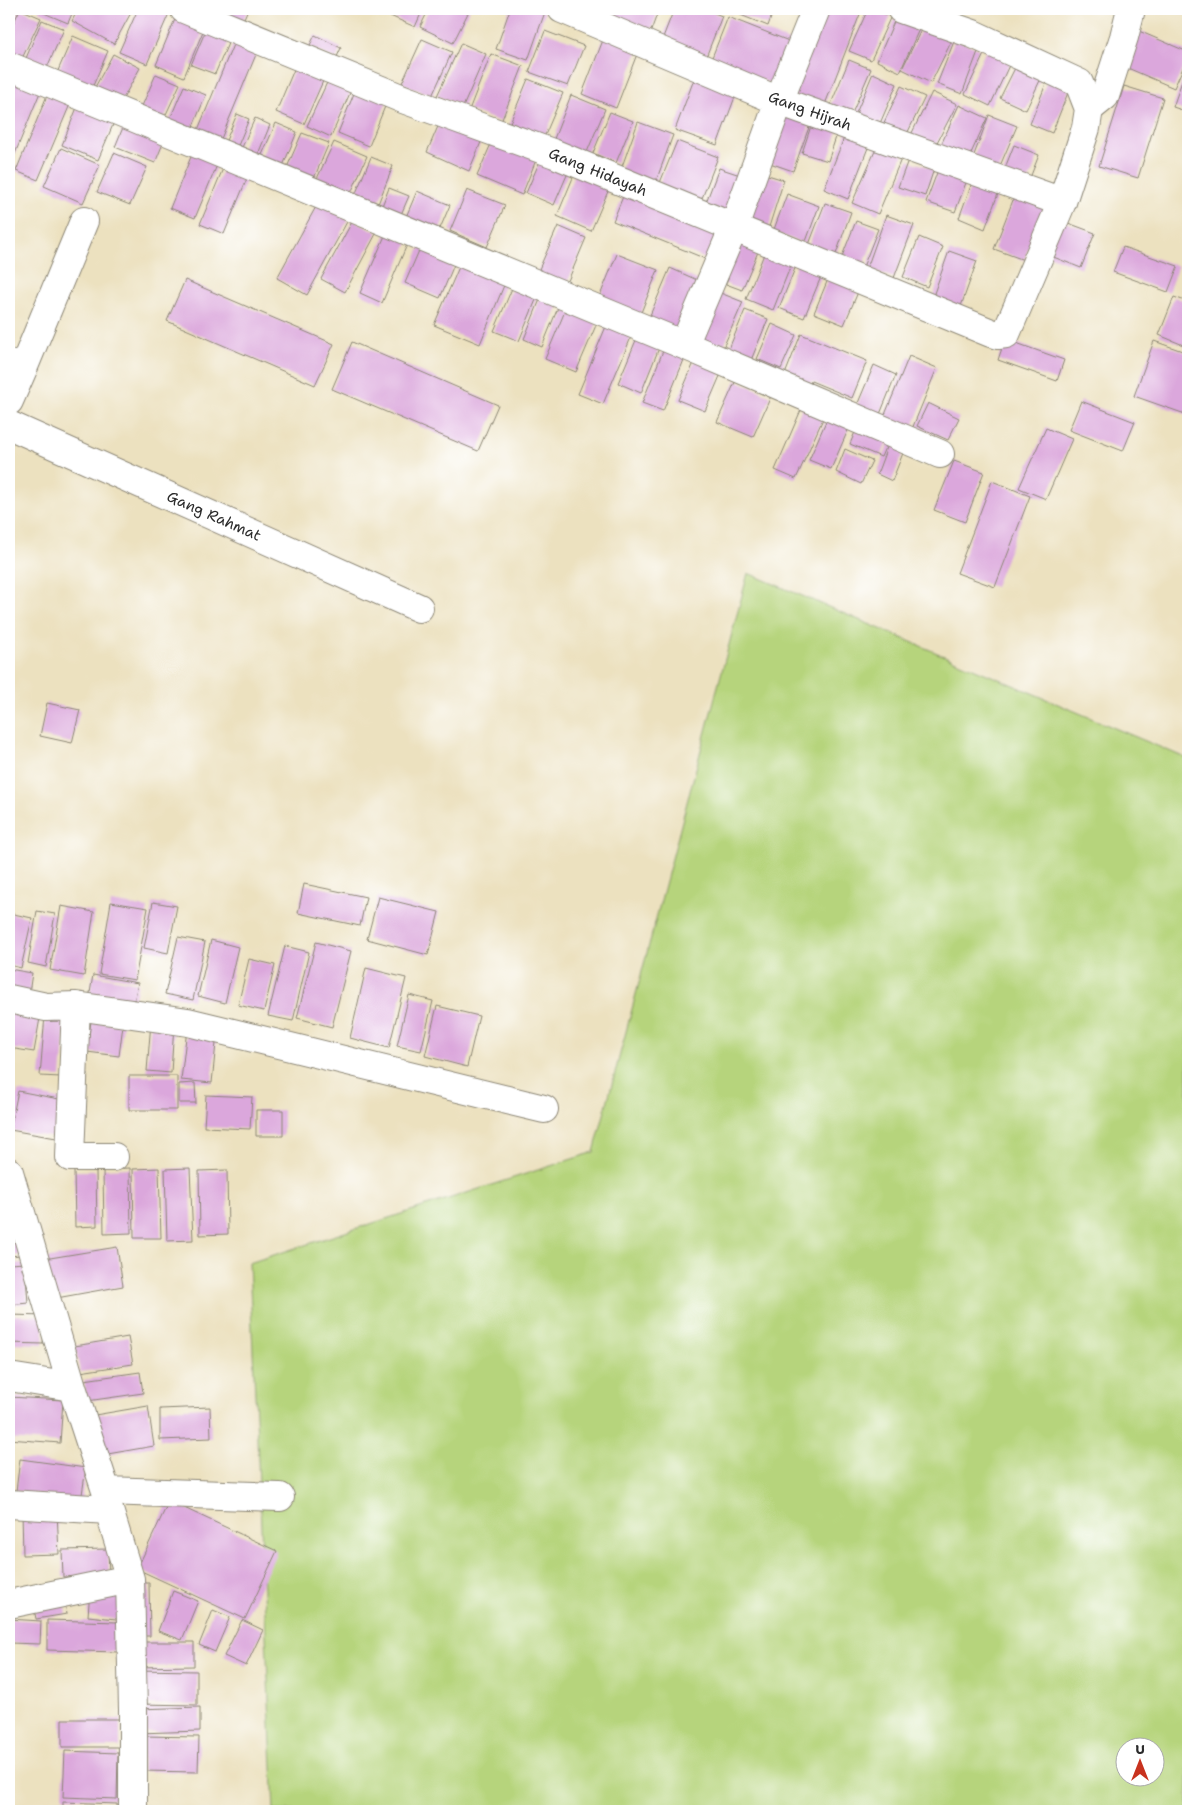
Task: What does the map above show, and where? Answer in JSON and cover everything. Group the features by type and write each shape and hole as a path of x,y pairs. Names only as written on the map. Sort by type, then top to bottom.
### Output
{"street":[{"name":"Gang Hidayah","path":"184,9 403,99 555,154 998,335 1006,334 1009,329 1062,202"},
{"name":"Gang Hijrah","path":"562,9 779,101 1062,202"},
{"path":"684,345 734,227 779,101 816,9"},
{"path":"901,9 973,34 1079,82 1089,109 1086,128 1062,202"},
{"path":"1089,109 1104,96 1124,37 1130,9"},
{"path":"9,66 684,345 940,454"},
{"path":"9,401 16,367 84,221"},
{"name":"Gang Rahmat","path":"9,425 419,608"},
{"path":"9,999 46,1007 76,1006 188,1022 544,1110"},
{"path":"76,1006 70,1157 114,1157"},
{"path":"9,1172 130,1579 133,1710 132,1811"},
{"path":"9,1377 72,1387"},
{"path":"9,1504 280,1497"},
{"path":"9,1604 130,1579"}],"green space":[{"path":"748,573 1188,759 1188,1811 274,1811 249,1263 594,1152"}],"building":[{"path":"20,9 41,18 19,65 9,61 9,33"},
{"path":"40,9 74,9 68,23 39,11"},
{"path":"78,9 133,9 114,44 72,21"},
{"path":"138,9 170,11 147,64 119,52"},
{"path":"212,9 248,9 242,23"},
{"path":"391,9 423,9 415,27 388,15"},
{"path":"429,9 470,9 453,43 420,27"},
{"path":"510,9 536,9 545,12 528,60 496,49"},
{"path":"615,9 659,9 649,36 610,22"},
{"path":"674,9 704,9 722,16 706,57 662,40"},
{"path":"717,9 734,9 732,14"},
{"path":"740,9 774,9 768,26 738,14"},
{"path":"822,9 862,9 824,107 790,94"},
{"path":"868,9 891,16 871,60 849,51"},
{"path":"178,12 206,24 184,77 156,65"},
{"path":"728,17 799,45 782,88 711,60"},
{"path":"896,17 920,27 900,72 877,61"},
{"path":"42,20 64,29 45,72 24,63"},
{"path":"924,24 953,38 931,83 902,69"},
{"path":"208,25 232,34 215,74 191,65"},
{"path":"545,31 584,46 568,86 529,72"},
{"path":"1139,31 1188,52 1188,74 1183,72 1186,61 1174,88 1123,66"},
{"path":"237,35 260,45 218,146 195,137"},
{"path":"315,35 341,48 336,59 309,47"},
{"path":"605,35 639,49 616,108 582,94"},
{"path":"73,36 108,51 92,88 57,73"},
{"path":"422,39 452,52 432,96 402,83"},
{"path":"955,39 979,49 962,94 937,84"},
{"path":"461,43 486,54 463,107 437,96"},
{"path":"987,48 1012,59 990,106 965,94"},
{"path":"113,54 140,68 120,104 94,89"},
{"path":"491,54 523,66 501,122 469,110"},
{"path":"298,60 327,72 304,124 276,112"},
{"path":"849,60 871,69 850,118 829,109"},
{"path":"1019,60 1044,72 1026,110 1000,98"},
{"path":"9,71 43,85 12,161 9,160"},
{"path":"873,73 897,84 878,128 854,118"},
{"path":"156,74 180,84 162,123 139,113"},
{"path":"696,74 738,89 717,145 675,130"},
{"path":"330,76 353,86 331,137 307,126"},
{"path":"1049,76 1071,85 1052,133 1030,124"},
{"path":"1183,78 1188,80 1188,112 1173,107"},
{"path":"528,79 563,93 543,140 509,125"},
{"path":"184,86 206,95 189,136 167,126"},
{"path":"357,86 388,99 369,146 338,133"},
{"path":"901,86 925,97 904,140 881,129"},
{"path":"1124,86 1163,98 1138,178 1099,166"},
{"path":"932,92 957,104 932,152 908,141"},
{"path":"48,93 71,102 38,180 16,171"},
{"path":"571,95 605,109 585,157 552,144"},
{"path":"78,105 115,120 98,160 62,145"},
{"path":"959,105 987,118 968,160 940,147"},
{"path":"783,109 812,119 793,171 764,161"},
{"path":"610,112 633,121 616,163 593,153"},
{"path":"237,114 249,119 237,148 225,143"},
{"path":"989,115 1017,126 997,173 971,163"},
{"path":"442,117 484,135 469,171 427,152"},
{"path":"255,118 270,125 256,159 240,152"},
{"path":"638,122 673,135 655,184 620,172"},
{"path":"276,123 297,132 280,173 258,164"},
{"path":"812,123 838,131 828,161 802,153"},
{"path":"124,125 164,141 155,163 115,147"},
{"path":"847,130 871,140 848,199 824,189"},
{"path":"302,133 329,143 312,183 285,172"},
{"path":"494,137 538,155 522,195 477,176"},
{"path":"677,141 718,157 699,206 657,190"},
{"path":"334,142 367,156 348,200 314,185"},
{"path":"879,142 904,152 878,214 852,203"},
{"path":"1014,145 1039,155 1028,183 1003,173"},
{"path":"195,147 220,158 195,218 170,208"},
{"path":"61,148 100,165 83,203 44,186"},
{"path":"114,153 147,167 130,205 97,192"},
{"path":"542,156 570,168 554,205 526,193"},
{"path":"371,157 393,166 376,209 353,200"},
{"path":"908,160 934,169 925,196 898,187"},
{"path":"224,166 248,176 224,234 200,224"},
{"path":"577,168 612,182 591,231 557,216"},
{"path":"719,168 743,176 730,214 705,205"},
{"path":"938,170 967,180 955,212 926,202"},
{"path":"758,172 784,180 768,230 742,221"},
{"path":"973,180 999,191 985,229 959,218"},
{"path":"389,188 409,196 399,219 380,211"},
{"path":"626,189 725,229 711,261 613,221"},
{"path":"467,190 505,205 487,247 450,231"},
{"path":"417,191 450,205 436,238 403,224"},
{"path":"787,194 819,206 805,244 773,232"},
{"path":"1015,195 1045,206 1024,260 994,249"},
{"path":"318,203 348,220 307,295 277,278"},
{"path":"825,203 851,212 835,257 808,247"},
{"path":"886,215 914,225 894,278 867,268"},
{"path":"353,220 377,232 345,292 321,279"},
{"path":"1060,220 1095,233 1081,268 1046,254"},
{"path":"856,221 878,229 863,267 841,259"},
{"path":"558,226 586,238 565,288 536,276"},
{"path":"387,231 409,240 382,303 360,293"},
{"path":"736,237 760,247 742,290 718,281"},
{"path":"919,237 943,247 927,287 903,277"},
{"path":"421,246 456,260 440,298 405,283"},
{"path":"1123,247 1178,266 1168,292 1113,272"},
{"path":"766,249 793,260 773,310 746,299"},
{"path":"949,251 977,261 960,309 932,299"},
{"path":"617,254 658,270 638,320 597,303"},
{"path":"462,260 507,278 480,344 434,325"},
{"path":"798,261 823,272 804,318 779,308"},
{"path":"670,268 704,283 683,334 648,320"},
{"path":"831,272 861,285 844,325 814,313"},
{"path":"185,280 334,344 315,385 167,321"},
{"path":"513,286 538,295 519,341 494,331"},
{"path":"718,292 743,302 722,350 697,340"},
{"path":"541,297 559,305 542,347 524,339"},
{"path":"1174,297 1188,302 1188,347 1159,335"},
{"path":"745,310 768,319 749,365 726,356"},
{"path":"565,311 597,323 576,372 545,359"},
{"path":"607,324 632,335 603,404 578,394"},
{"path":"772,324 796,335 781,369 757,359"},
{"path":"639,333 661,343 641,393 618,383"},
{"path":"801,334 867,361 852,398 811,381 809,387 784,377"},
{"path":"1005,339 1064,360 1057,381 998,360"},
{"path":"1154,341 1188,353 1188,415 1134,396"},
{"path":"352,342 498,405 478,451 332,389"},
{"path":"665,346 686,355 663,411 642,403"},
{"path":"909,356 937,368 912,429 884,417"},
{"path":"696,358 723,369 705,411 678,400"},
{"path":"874,365 896,375 878,419 855,410"},
{"path":"736,380 771,396 753,437 717,422"},
{"path":"1081,401 1135,422 1123,451 1069,430"},
{"path":"804,403 826,412 796,479 775,470"},
{"path":"928,403 959,418 948,440 917,426"},
{"path":"830,412 852,421 831,469 809,460"},
{"path":"858,425 889,438 881,457 850,444"},
{"path":"1046,428 1072,439 1046,499 1019,488"},
{"path":"889,442 905,448 892,481 877,474"},
{"path":"845,449 872,461 861,484 836,472"},
{"path":"954,461 984,472 965,522 934,510"},
{"path":"992,481 1030,496 995,587 957,573"},
{"path":"47,703 80,710 72,743 40,736"},
{"path":"304,884 366,897 360,926 298,913"},
{"path":"378,897 439,912 428,955 367,939"},
{"path":"111,902 148,908 135,980 99,974"},
{"path":"153,902 177,906 168,953 144,948"},
{"path":"61,906 94,912 84,976 50,970"},
{"path":"37,911 55,914 46,967 28,963"},
{"path":"9,913 32,918 21,968 9,965"},
{"path":"178,937 205,942 193,1000 165,994"},
{"path":"211,940 238,947 225,1003 198,996"},
{"path":"316,942 351,951 332,1027 297,1018"},
{"path":"285,946 309,952 293,1021 268,1016"},
{"path":"249,959 275,965 264,1011 238,1005"},
{"path":"366,968 406,978 389,1048 350,1038"},
{"path":"9,969 32,973 28,1000 9,996"},
{"path":"93,975 138,983 133,1007 89,999"},
{"path":"409,995 433,1001 421,1051 397,1046"},
{"path":"437,1006 479,1016 467,1067 425,1056"},
{"path":"9,1013 40,1018 34,1052 9,1048"},
{"path":"45,1015 66,1017 61,1077 40,1076"},
{"path":"91,1021 123,1025 119,1056 87,1052"},
{"path":"151,1022 174,1024 171,1073 147,1071"},
{"path":"187,1029 217,1033 212,1083 181,1080"},
{"path":"129,1076 177,1076 177,1110 129,1110"},
{"path":"195,1083 196,1103 179,1103 179,1084"},
{"path":"18,1091 69,1101 62,1139 10,1130"},
{"path":"206,1095 252,1097 250,1129 204,1127"},
{"path":"256,1110 283,1110 283,1136 256,1136"},
{"path":"130,1168 131,1233 104,1234 103,1169"},
{"path":"159,1168 161,1238 134,1238 133,1169"},
{"path":"190,1168 193,1240 167,1241 165,1169"},
{"path":"227,1170 228,1234 200,1235 199,1171"},
{"path":"74,1171 96,1171 97,1226 75,1227"},
{"path":"9,1223 21,1223 21,1255 9,1256"},
{"path":"117,1247 123,1286 51,1299 44,1259"},
{"path":"25,1263 28,1303 9,1305 9,1264"},
{"path":"9,1315 45,1316 43,1344 9,1343"},
{"path":"128,1337 133,1364 80,1372 75,1346"},
{"path":"140,1372 143,1393 87,1401 84,1380"},
{"path":"9,1397 63,1400 60,1443 9,1439"},
{"path":"148,1406 154,1446 102,1455 95,1415"},
{"path":"210,1407 211,1438 160,1440 160,1409"},
{"path":"20,1459 86,1468 81,1501 16,1491"},
{"path":"169,1501 277,1551 245,1619 137,1569"},
{"path":"57,1511 59,1554 23,1555 22,1512"},
{"path":"108,1549 109,1576 63,1577 62,1550"},
{"path":"132,1583 149,1583 150,1636 134,1636"},
{"path":"90,1590 127,1594 125,1620 88,1616"},
{"path":"173,1591 198,1601 182,1640 158,1631"},
{"path":"64,1598 67,1614 36,1619 33,1603"},
{"path":"213,1610 230,1617 215,1652 199,1645"},
{"path":"9,1619 41,1621 40,1644 9,1643"},
{"path":"47,1620 118,1622 118,1652 47,1650"},
{"path":"242,1620 263,1630 246,1666 224,1656"},
{"path":"136,1642 194,1642 194,1666 136,1667"},
{"path":"136,1670 197,1671 197,1705 136,1704"},
{"path":"200,1707 200,1731 138,1733 137,1709"},
{"path":"62,1719 120,1719 120,1747 62,1747"},
{"path":"143,1736 199,1737 198,1772 142,1771"},
{"path":"65,1751 118,1753 117,1799 63,1797"},
{"path":"63,1802 117,1804 117,1811 63,1811"}]}
